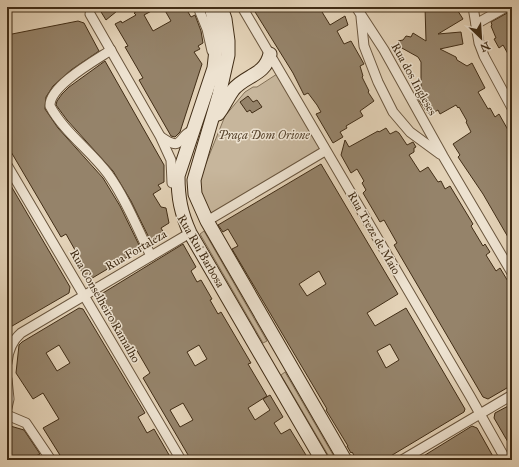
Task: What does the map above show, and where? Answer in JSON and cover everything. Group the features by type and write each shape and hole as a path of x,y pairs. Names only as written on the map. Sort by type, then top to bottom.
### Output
{"main road":[{"path":"188,228 178,195 178,176 214,68 217,51 211,7"},
{"path":"207,221 195,194 194,180 224,78 228,55 225,19 221,7"},
{"path":"211,121 219,113 234,89 264,68 269,60 270,54"},
{"name":"Rua Rui Barbosa","path":"207,221 345,460"},
{"name":"Rua Rui Barbosa","path":"188,228 322,460"},
{"path":"261,355 267,355 276,341"},
{"path":"271,372 277,364 289,363"}],"street":[{"path":"198,7 207,29 214,68"},
{"name":"Rua Treze de Maio","path":"242,7 506,460"},
{"name":"Rua dos Ingleses","path":"356,7 384,50 443,156 512,273"},
{"path":"473,7 479,43 484,56 512,108"},
{"path":"476,24 506,7"},
{"name":"Rua Rui Barbosa","path":"90,14 160,136 171,160 174,201 180,217 188,228"},
{"name":"Rua dos Ingleses","path":"361,16 364,46 378,82 393,112 410,132 443,156"},
{"path":"111,50 80,69 68,79 51,98 50,106 63,124 108,174 125,203 151,256"},
{"path":"160,136 173,144 183,140 187,133 193,131"},
{"path":"207,221 326,151"},
{"name":"Rua Conselheiro Ramalho","path":"7,165 181,460"},
{"name":"Rua Fortaleza","path":"7,363 10,348 14,339 21,333 151,256 188,228"},
{"path":"7,379 9,399 7,408"},
{"path":"402,460 512,395"},
{"path":"7,415 26,423 50,460"}],"green space":[{"name":"Praça Dom Orione","path":"277,74 321,149 210,216 201,194 200,178 225,116 245,92 253,87 257,87"},
{"path":"204,231 267,341 263,343 200,234"},
{"path":"285,372 336,460 331,460 281,375"}],"building":[{"path":"98,7 122,7 106,20"},
{"path":"144,7 159,7 144,15 153,31 171,21 163,7 185,7 191,17 195,15 201,31 203,43 198,46 200,49 194,52 202,64 180,132 175,137 171,136 139,80 143,78 125,47 128,46 115,24 121,21 122,23 136,15 134,13"},
{"path":"252,7 319,7 330,25 345,16 348,25 337,31 344,44 351,41 364,64 360,66 362,77 369,91 368,92 374,101 360,111 363,116 346,126 347,128 340,132 343,137 333,143 316,114 321,112 317,105 308,93 304,95 293,73"},
{"path":"425,7 456,8 463,19 438,34 461,32 463,44 440,49 456,57 457,60 467,66 472,63 485,88 478,92 488,109 490,108 495,117 499,114 512,137 512,244 483,194 458,157 460,155 453,144 471,132 459,107 458,108 456,105 440,114 438,110 429,115 416,96 421,93 421,62 418,57 400,47 398,41 403,40 406,36 411,37 413,33 426,41"},
{"path":"511,9 512,61 503,45 499,48 494,39 496,38 491,26 491,22 509,12"},
{"path":"78,21 84,23 99,51 71,70 53,86 46,97 45,109 58,128 103,178 120,206 141,249 89,280 84,276 71,253 75,250 66,234 61,237 7,145 7,35"},
{"path":"105,61 164,165 164,182 158,185 161,189 153,194 161,207 166,208 169,223 161,228 165,235 152,244 131,201 113,171 67,120 56,105 62,94 69,87"},
{"path":"248,96 253,102 257,100 262,107 252,113 250,110 247,112 240,102"},
{"path":"386,128 390,134 396,131 399,133 407,145 413,142 416,147 414,148 414,152 409,155 420,172 428,167 438,182 441,181 445,189 450,186 473,224 471,226 483,246 485,244 490,252 486,255 496,271 500,268 512,288 512,385 488,399 483,397 394,245 397,243 384,220 380,222 363,193 366,190 362,183 364,181 357,169 351,173 341,155 345,140 349,147"},
{"path":"321,164 398,294 367,313 375,326 406,308 465,409 464,412 384,460 357,460 352,452 351,453 326,410 327,409 232,249 238,246 228,229 223,232 218,225","holes":["319,271 326,284 307,296 299,284","390,344 399,360 386,368 377,351"]},
{"path":"7,179 70,287 69,293 7,329 7,227 10,225 7,220"},
{"path":"183,244 196,267 191,271 197,282 201,280 212,299 210,300 218,314 221,312 251,363 248,364 267,396 248,408 255,420 270,410 263,399 270,395 283,417 274,423 281,434 290,429 309,460 191,460 143,378 150,373 136,349 129,353 97,299 98,296","holes":["199,345 207,359 195,366 187,352","183,403 193,420 180,427 170,410"]},
{"path":"79,308 83,309 145,413 138,417 147,433 154,429 172,460 139,460 137,457 132,460 63,460 43,428 59,419 43,393 33,399 16,373 19,345","holes":["59,345 70,363 57,371 46,353"]},
{"path":"512,404 512,449 494,418 495,413"},
{"path":"7,425 24,430 40,454 34,457 35,460 10,460 7,455"},
{"path":"472,426 477,428 495,460 417,460"}]}
